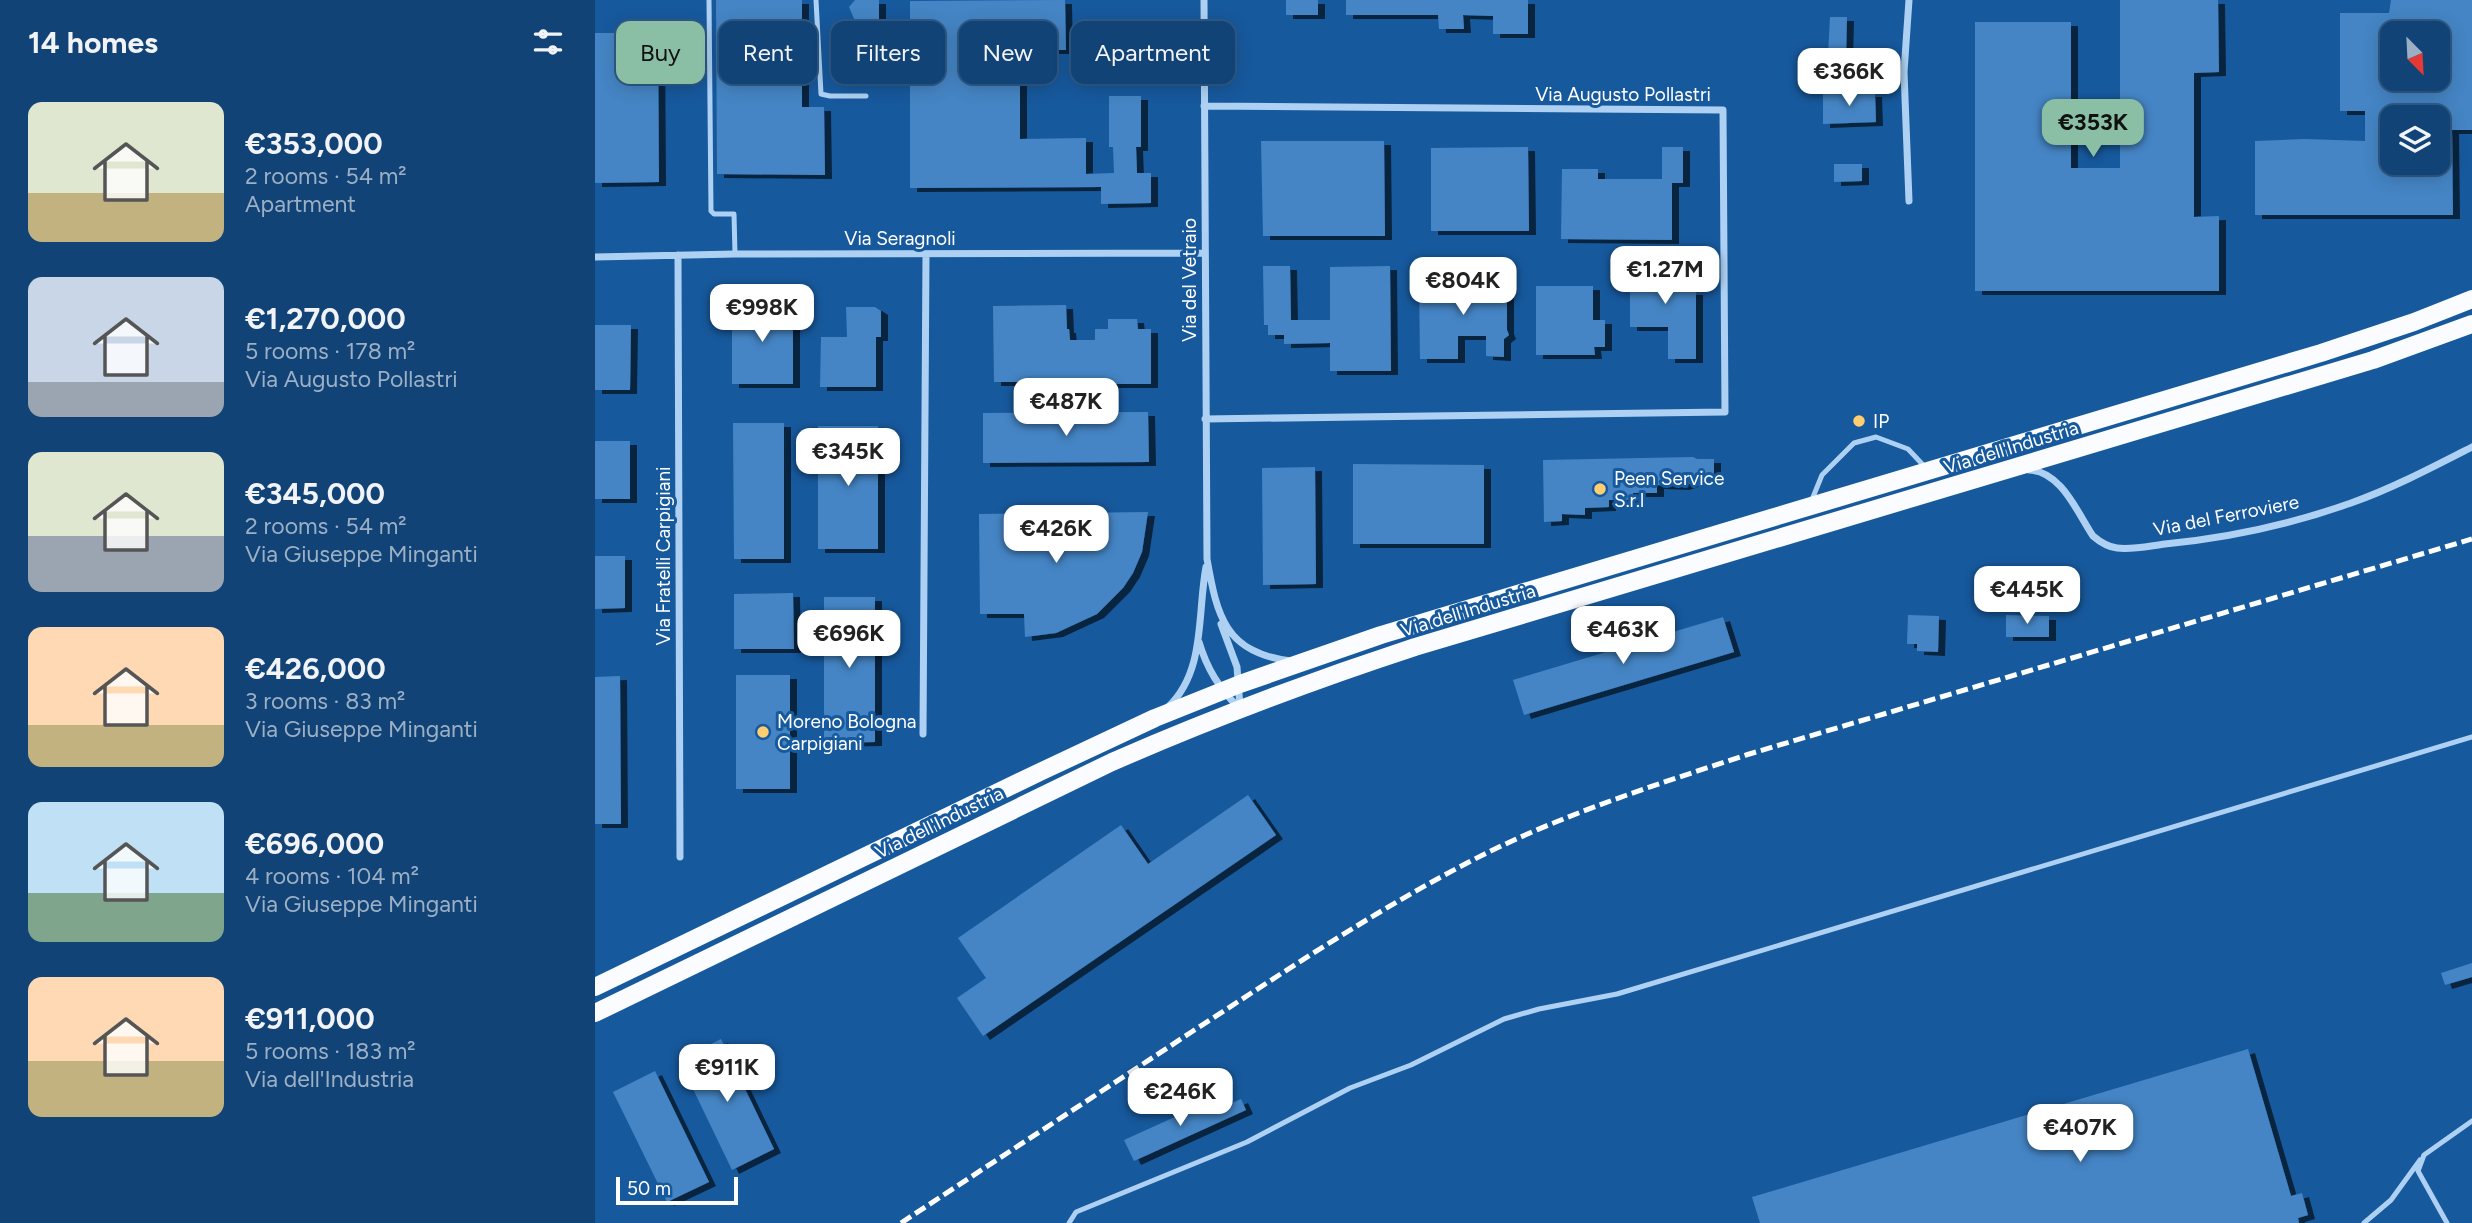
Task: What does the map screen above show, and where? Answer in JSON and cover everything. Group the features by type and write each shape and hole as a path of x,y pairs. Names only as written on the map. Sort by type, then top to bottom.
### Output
{"main road":[{"name":"Via dell'Industria","path":"595,988 1155,718 1299,662 1392,631 2333,349 2472,299"},
{"name":"Via dell'Industria","path":"595,1013 1112,762 1297,686 1415,647 2373,360 2472,324"}],"street":[{"name":"Via del Vetraio","path":"1204,0 1207,559 1218,614 1237,667 1240,709"},
{"path":"1909,0 1904,72 1909,201"},
{"name":"Via Augusto Pollastri","path":"1204,106 1723,110 1725,412 1205,419"},
{"name":"Via Seragnoli","path":"595,257 1204,253"},
{"path":"923,734 926,254"},
{"name":"Via Fratelli Carpigiani","path":"678,256 680,857"},
{"name":"Via del Ferroviere","path":"2007,470 2033,470 2048,475 2062,489 2099,541 2116,548 2138,547 2192,542 2352,503 2418,475 2472,447"},
{"name":"Via del Vetraio","path":"1155,718 1174,701 1185,686 1193,666 1207,559"},
{"name":"Via del Vetraio","path":"1218,614 1240,642 1259,654 1299,662"},
{"name":"Via del Vetraio","path":"1198,642 1206,666 1222,691 1240,709"}],"lane":[{"path":"709,0 711,211 714,214 734,214 735,254"},
{"path":"816,0 821,94 866,96"},
{"path":"1809,506 1822,475 1854,443 1876,437 1908,449 1928,471"},
{"path":"1069,1223 1076,1212 1247,1142 1340,1093 1411,1065 1504,1019 1617,993 2472,737"},
{"path":"2364,1223 2391,1200 2424,1155 2472,1121"},
{"path":"2424,1155 2417,1171 2447,1223"}],"building":[{"path":"716,0 802,0 802,21 719,21 719,84 802,84 802,107 824,107 825,175 717,174"},
{"path":"855,0 879,0 879,21 855,21 849,7"},
{"path":"1065,0 1066,50 1057,50 1057,21 959,21 959,84 1020,84 1020,139 1086,138 1086,174 1114,173 1113,147 1109,147 1109,96 1141,96 1141,147 1136,147 1137,173 1151,173 1151,203 1101,204 1101,187 910,188 910,84 945,84 945,21 910,21 910,1"},
{"path":"1286,0 1318,0 1318,15 1286,15"},
{"path":"1346,0 1528,0 1528,34 1493,34 1493,16 1463,15 1464,29 1439,29 1438,15 1346,15"},
{"path":"2120,0 2218,0 2219,72 2194,73 2194,217 2219,216 2219,291 1975,291 1975,22 2071,22 2071,168 2120,168"},
{"path":"2391,0 2472,0 2472,130 2452,130 2453,215 2255,215 2255,141 2365,141 2365,111 2340,111 2340,13 2389,13"},
{"path":"1830,17 1847,17 1846,56 1828,55"},
{"path":"595,33 616,33 616,84 658,84 659,182 595,183"},
{"path":"1823,93 1875,93 1876,122 1823,124"},
{"path":"1261,141 1384,141 1385,236 1263,236"},
{"path":"1528,147 1529,231 1431,231 1431,148"},
{"path":"1662,147 1683,147 1683,183 1672,183 1672,240 1561,239 1562,169 1598,169 1598,179 1662,179"},
{"path":"1834,164 1862,164 1862,181 1834,182"},
{"path":"1686,265 1687,291 1696,291 1696,359 1668,359 1668,327 1630,327 1630,266"},
{"path":"1263,266 1290,266 1291,320 1330,320 1330,267 1390,266 1391,371 1330,371 1330,343 1284,344 1284,335 1268,335 1268,325 1264,325"},
{"path":"1472,278 1507,278 1509,335 1504,339 1504,357 1486,356 1486,336 1458,336 1458,359 1420,359 1419,284 1472,284"},
{"path":"1536,286 1593,286 1593,320 1605,320 1605,347 1594,347 1595,355 1536,355"},
{"path":"732,304 793,305 793,384 732,384"},
{"path":"1066,305 1070,340 1095,340 1095,329 1108,329 1108,319 1137,319 1138,329 1151,329 1151,384 994,382 993,306"},
{"path":"846,307 875,307 881,311 881,337 876,337 876,387 820,387 821,337 847,337"},
{"path":"595,325 631,325 630,390 595,390"},
{"path":"1148,412 1149,462 983,463 983,413"},
{"path":"733,423 784,423 784,559 734,559"},
{"path":"818,426 878,426 878,549 818,549"},
{"path":"595,441 630,441 630,499 595,499"},
{"name":"Peen Service S.r.l","path":"1693,457 1714,459 1714,477 1707,479 1700,476 1695,482 1682,486 1657,485 1657,493 1633,493 1633,500 1609,500 1609,507 1585,508 1585,515 1562,514 1562,521 1544,522 1543,460"},
{"path":"1353,464 1484,465 1484,544 1353,544"},
{"path":"1315,467 1316,584 1263,585 1262,468"},
{"path":"1148,512 1142,552 1133,573 1123,588 1097,614 1056,633 1025,637 1024,614 980,614 979,514"},
{"path":"595,556 625,556 625,608 595,609"},
{"path":"793,593 794,649 734,649 734,594"},
{"path":"824,597 875,597 875,742 824,743"},
{"path":"1908,615 1939,616 1938,652 1917,651 1917,644 1907,644"},
{"path":"2006,615 2049,616 2049,637 2006,637"},
{"path":"1723,617 1734,652 1524,715 1513,680"},
{"name":"Moreno Bologna Carpigiani","path":"736,675 790,675 790,789 736,789"},
{"path":"620,676 621,824 595,824 595,677"},
{"path":"1248,795 1276,835 983,1036 957,998 986,978 958,938 1121,825 1148,864"},
{"path":"2472,963 2472,977 2445,985 2441,973"},
{"path":"721,1039 774,1149 732,1170 679,1060"},
{"path":"2248,1049 2291,1196 2302,1193 2308,1215 2298,1218 2299,1223 1760,1223 1752,1197"},
{"path":"655,1071 709,1182 667,1202 613,1092"},
{"path":"1241,1099 1246,1110 1134,1161 1124,1140 1210,1101 1214,1111"}],"railway":[{"path":"901,1223 1329,943 1433,881 1536,830 1605,803 1746,755 2472,539"}],"place":[{"name":"IP","path":"1859,421"},
{"name":"Peen Service S.r.l","path":"1600,489"},
{"name":"Moreno Bologna Carpigiani","path":"763,732"}]}
